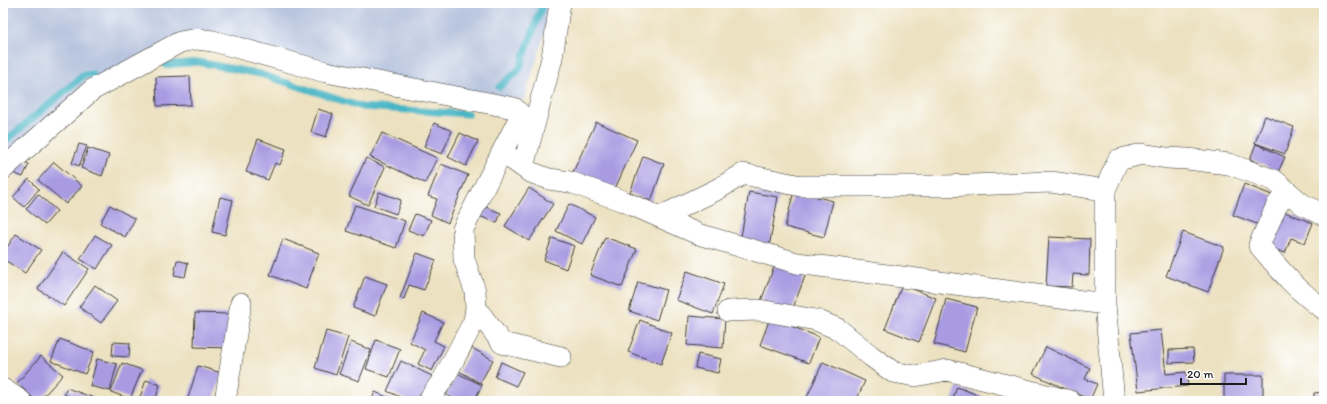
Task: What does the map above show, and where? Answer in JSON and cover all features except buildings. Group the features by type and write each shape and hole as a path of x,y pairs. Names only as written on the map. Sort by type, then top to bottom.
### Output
{"street":[{"path":"523,167 552,58 560,3"},
{"path":"3,168 92,90 180,42 197,40 213,42 326,72 514,108 520,114 520,117 462,229 464,259 475,291 476,308 474,321 444,378 428,401"},
{"path":"502,152 530,172 549,179 570,182 623,201 698,234 797,263 1105,304"},
{"path":"1114,401 1105,304 1105,190 1118,160 1142,154 1229,164 1274,180 1302,204 1324,215"},
{"path":"660,217 743,174 801,186 944,186 1051,182 1105,190"},
{"path":"1287,192 1277,205 1259,245 1285,276 1313,302 1324,309"},
{"path":"226,401 241,303"},
{"path":"476,308 502,343 561,358"},
{"path":"728,311 759,310 816,320 838,329 893,372 915,376 947,370 1070,401"},
{"path":"3,389 21,401"}],"shaded area":[{"path":"3,3 554,3 524,100 361,79 172,42 70,111 3,182"}],"waterway":[{"path":"499,87 519,70 543,3"},
{"path":"166,65 198,62 260,74 362,107 468,114"},
{"path":"3,143 84,75 93,74"}]}
